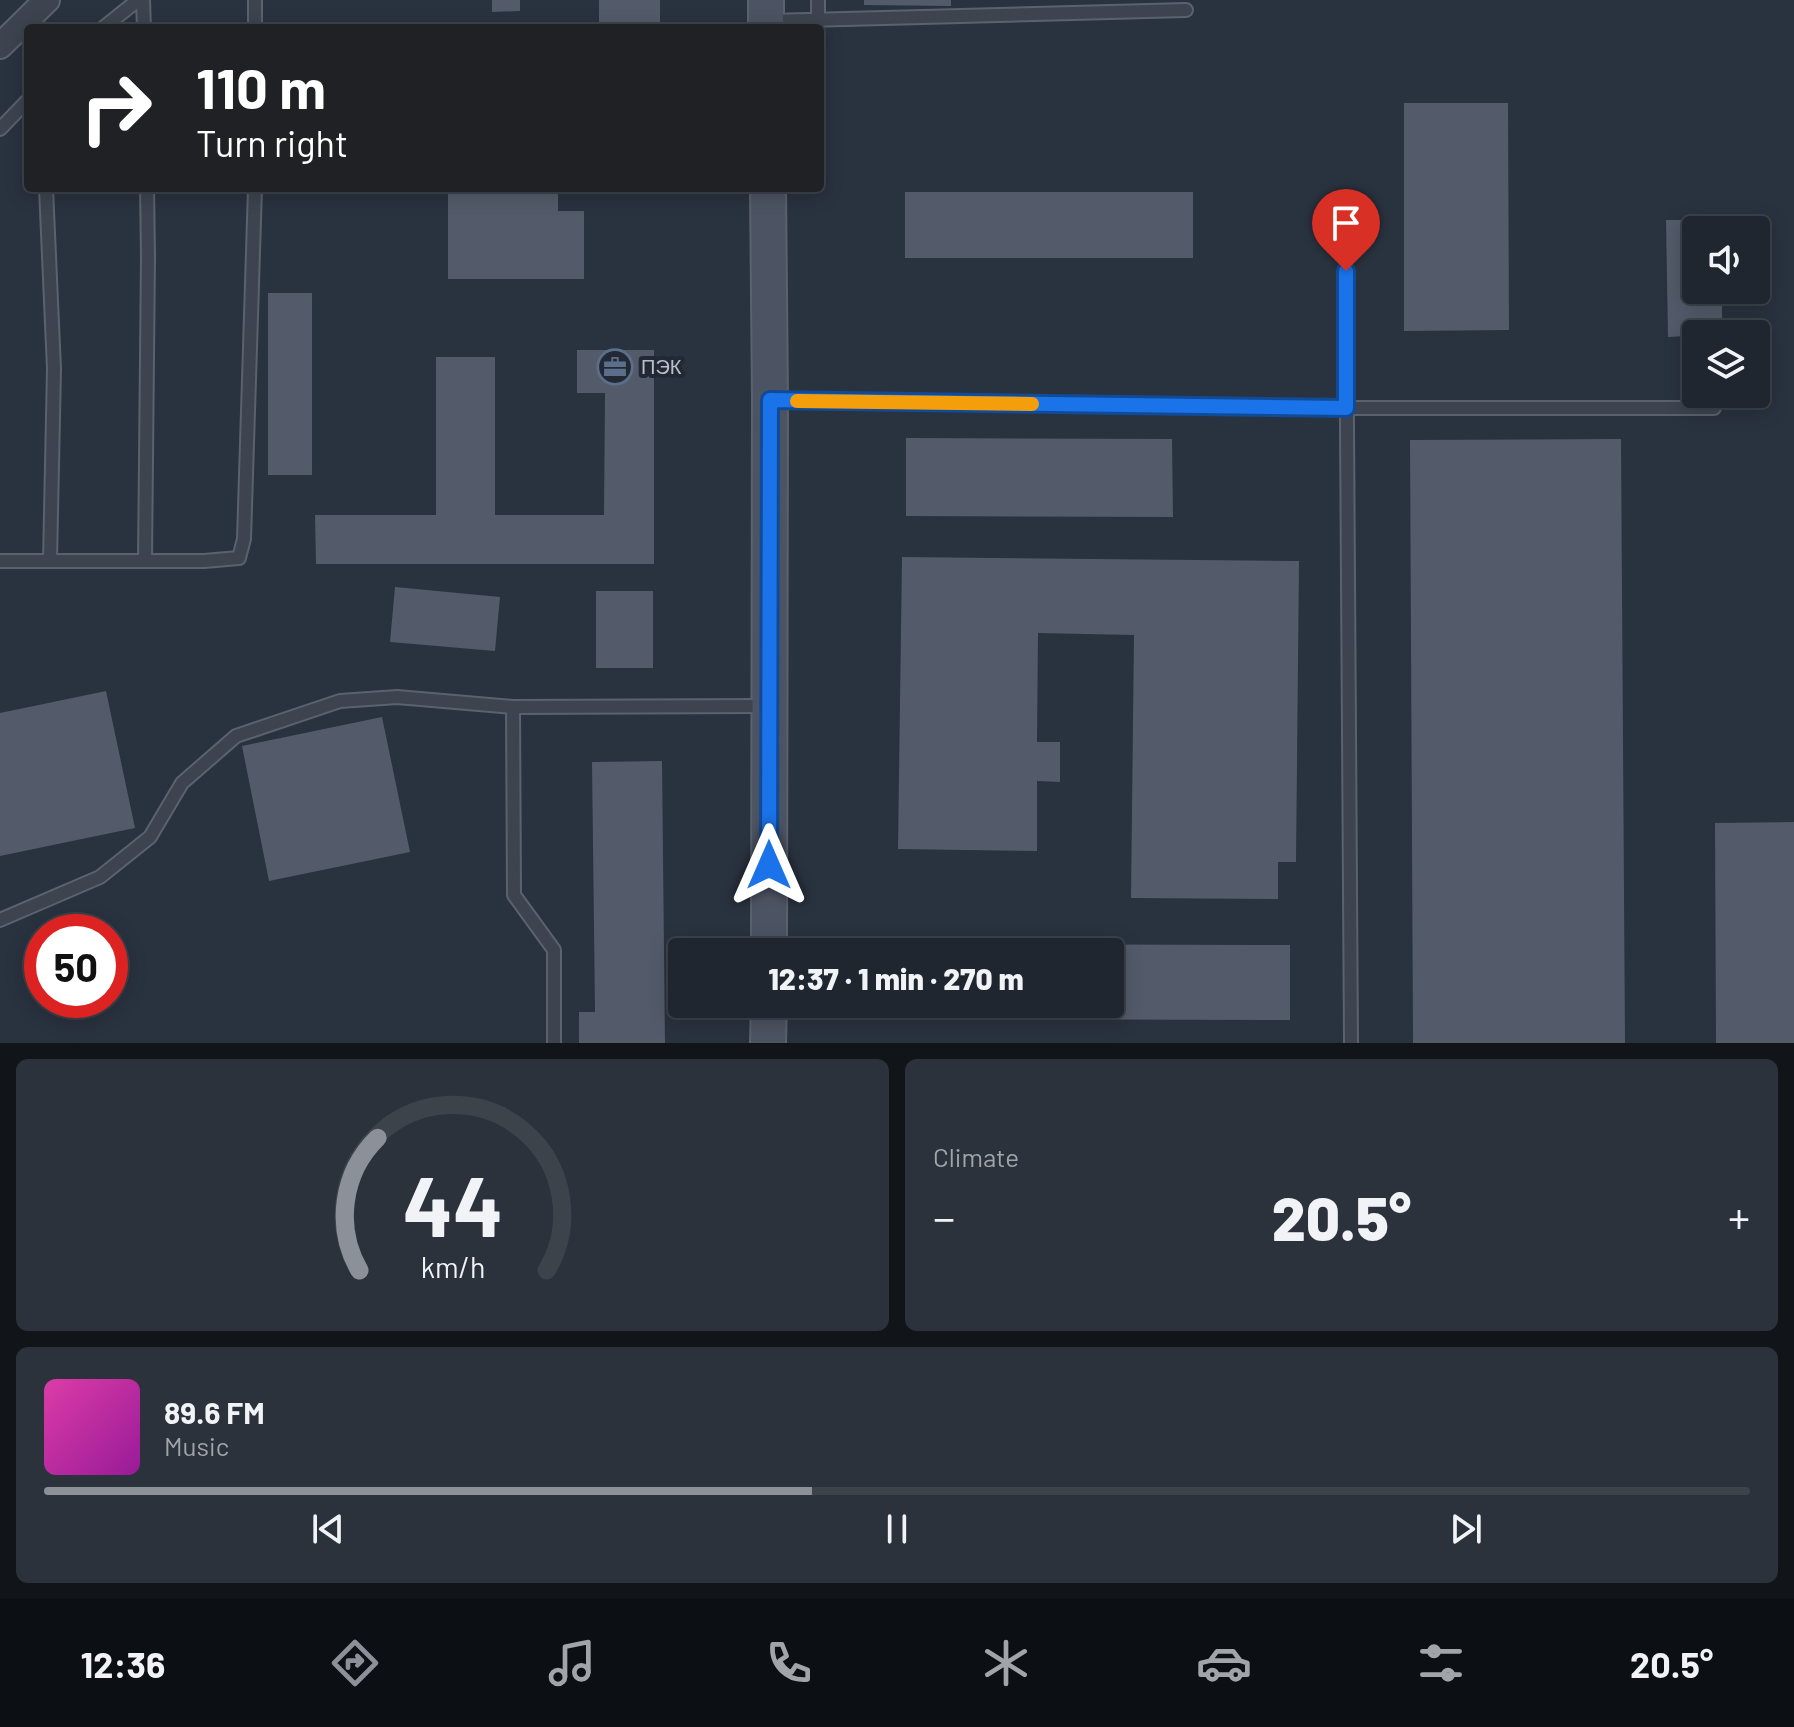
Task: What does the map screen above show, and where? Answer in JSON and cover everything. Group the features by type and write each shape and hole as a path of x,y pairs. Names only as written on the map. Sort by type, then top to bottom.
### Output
{"main road":[{"path":"768,192 769,938"},
{"path":"768,1043 769,1018"}],"street":[{"path":"0,46 47,0"}],"lane":[{"path":"108,24 141,0"},
{"path":"141,0 144,24"},
{"path":"255,0 255,24"},
{"path":"818,0 818,20"},
{"path":"992,0 992,15"},
{"path":"766,16 818,20 1186,10"},
{"path":"0,129 24,104"},
{"path":"46,192 54,369 50,561"},
{"path":"145,561 147,192"},
{"path":"0,561 204,561 239,558 244,539 255,192"},
{"path":"1346,271 1351,1043"},
{"path":"770,400 1346,408 1682,408"},
{"path":"0,920 100,877 150,837 182,783 236,736 340,701 397,697 513,707 769,706"},
{"path":"513,707 514,895 554,950 554,1043"}],"building":[{"path":"492,0 520,0 520,11 492,12"},
{"path":"599,0 660,0 660,24 599,24"},
{"path":"864,0 951,0 951,6 864,5"},
{"path":"1404,103 1508,103 1509,330 1404,331"},
{"path":"448,192 558,192 558,211 584,211 584,279 448,279"},
{"path":"905,192 1193,192 1193,258 905,258"},
{"path":"1666,220 1682,220 1682,304 1722,304 1722,320 1682,320 1682,336 1668,337"},
{"path":"268,293 312,293 312,475 268,475"},
{"path":"577,350 654,350 654,564 316,564 315,515 436,515 436,357 495,357 495,515 604,515 605,393 577,393"},
{"path":"906,438 1172,439 1173,517 906,516"},
{"path":"1621,439 1625,1043 1413,1043 1410,440"},
{"path":"902,557 1299,561 1296,862 1278,862 1278,899 1131,898 1134,635 1038,633 1037,742 1060,742 1060,782 1037,781 1037,851 898,849"},
{"path":"395,587 500,597 495,651 390,642"},
{"path":"596,591 653,591 653,668 596,668"},
{"path":"106,691 135,828 0,856 0,713"},
{"path":"382,717 410,852 269,881 242,746"},
{"path":"662,761 665,1043 579,1043 579,1012 595,1012 592,762"},
{"path":"1794,822 1794,1043 1716,1043 1715,823"},
{"path":"1124,945 1290,945 1290,1020 894,1019 1124,1018"}],"slow traffic":[{"path":"797,401 1032,404"}],"place":[{"name":"ПЭК","path":"615,367"}],"route":[{"path":"769,865 770,400 1346,408 1346,271"}]}
